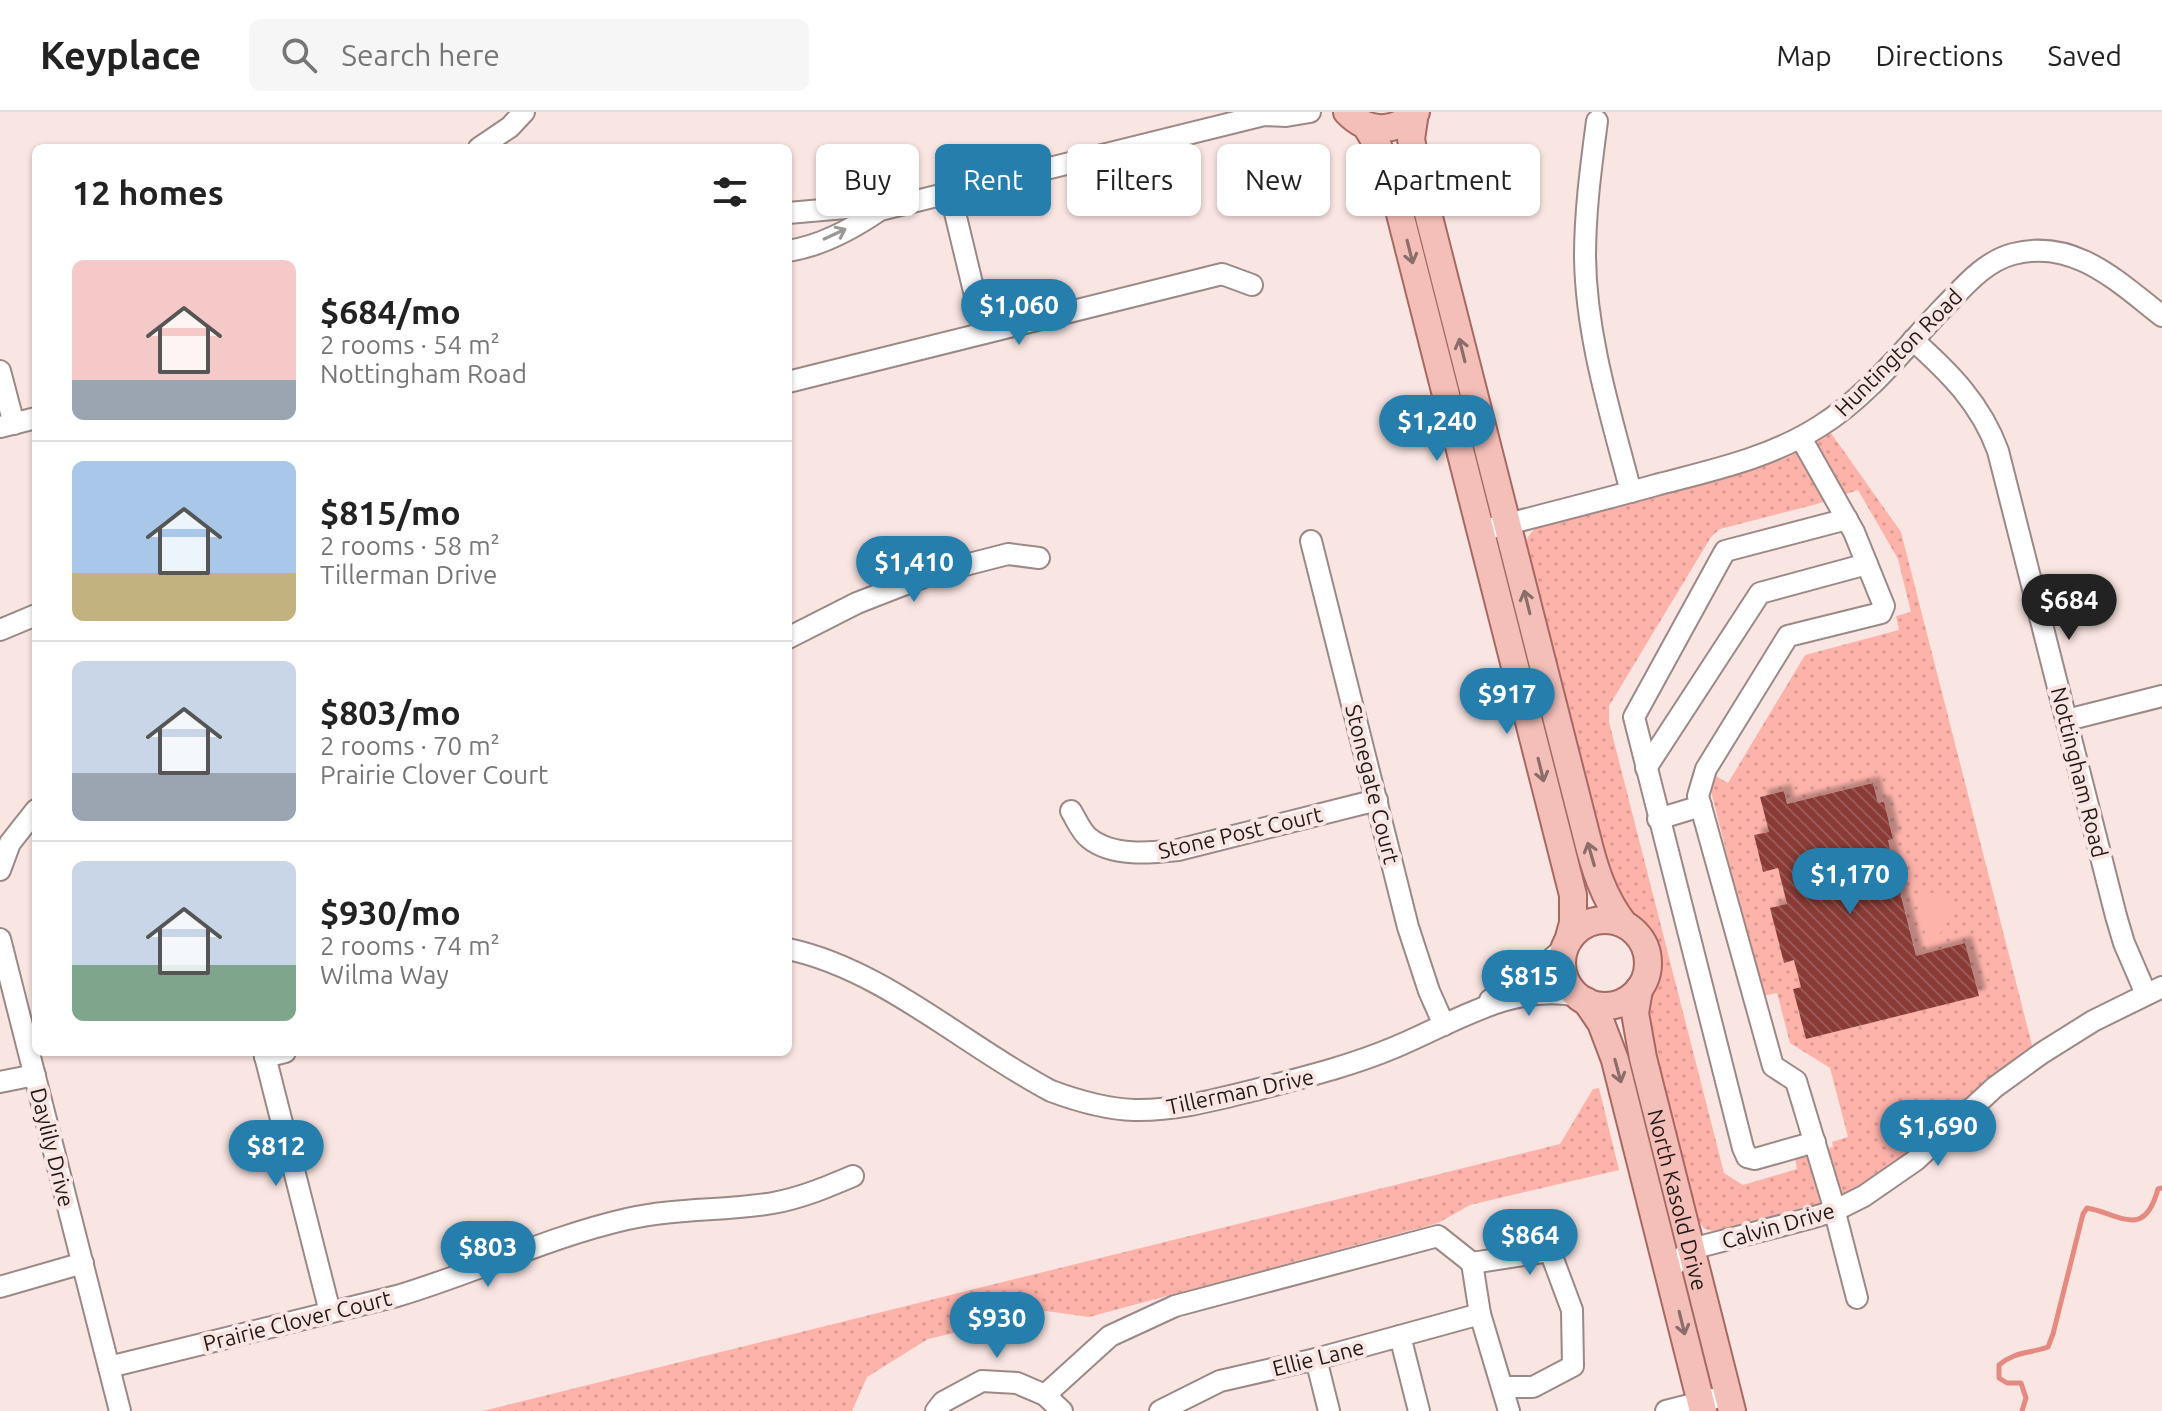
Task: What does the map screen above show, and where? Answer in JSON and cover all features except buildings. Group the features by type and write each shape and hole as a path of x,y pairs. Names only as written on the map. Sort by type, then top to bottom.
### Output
{"main road":[{"path":"1349,117 1393,127 1409,119 1415,112"},
{"path":"1349,117 1378,146 1396,198 1573,895 1574,913 1562,960 1563,974 1582,999 1595,1005 1615,1005 1639,989 1647,973 1646,950 1638,935 1624,924 1608,902 1592,859 1418,174 1411,139 1415,112"},
{"path":"1566,944 1581,927 1592,921 1612,920 1624,924"},
{"name":"North Kasold Drive","path":"1639,989 1635,1013 1637,1030 1730,1403"},
{"name":"North Kasold Drive","path":"1582,999 1601,1023 1615,1060 1703,1406"}],"street":[{"path":"485,144 510,127 524,112"},
{"path":"1051,164 1216,119 1310,112"},
{"path":"1597,121 1587,198 1585,259 1598,363 1631,492"},
{"path":"792,213 816,211"},
{"path":"792,250 819,242 871,216"},
{"path":"956,216 984,333"},
{"name":"Huntington Road","path":"1480,531 1743,462 1801,438 1848,406 1971,279 1991,264 2011,255 2056,251 2078,256 2098,266 2162,316"},
{"path":"792,381 1222,274 1252,285"},
{"name":"Nottingham Road","path":"1913,340 1953,377 1974,402 1989,427 1998,451 2120,930 2154,990"},
{"path":"0,371 7,426 32,419"},
{"path":"1801,438 1847,519 1884,606 1881,613 1788,636 1706,769 1698,796 1773,1066 1796,1081 1857,1298"},
{"path":"1815,1142 1755,1159 1747,1157 1634,717 1725,551 1847,519"},
{"name":"Stonegate Court","path":"1311,541 1415,949 1444,1025"},
{"path":"792,636 857,603 934,573 1008,554 1039,558"},
{"path":"1646,768 1760,593 1867,564"},
{"path":"0,630 32,617"},
{"path":"2067,720 2162,696"},
{"name":"Stone Post Court","path":"1071,811 1087,837 1102,845 1152,853 1178,850 1377,800"},
{"path":"1658,819 1701,806"},
{"path":"0,870 10,843 32,815"},
{"name":"Daylily Drive","path":"0,939 120,1411"},
{"name":"Tillerman Drive","path":"1480,1008 1540,969 1566,944"},
{"name":"Tillerman Drive","path":"792,950 809,953 865,976 1051,1091 1081,1102 1131,1110 1192,1106 1330,1071 1396,1047 1480,1008 1543,992 1555,991 1582,999"},
{"name":"Calvin Drive","path":"1669,1270 1691,1249 1834,1211 1876,1188 1916,1160 1995,1087 2042,1053 2093,1021 2154,990"},
{"path":"271,1056 330,1312"},
{"path":"0,1082 35,1075"},
{"name":"Prairie Clover Court","path":"109,1367 441,1283 593,1227 670,1212 773,1203 812,1193 853,1176"},
{"path":"1045,1395 1110,1336 1175,1306 1438,1236 1472,1263 1480,1314 1509,1411"},
{"path":"1472,1263 1550,1251 1572,1310 1573,1366 1533,1387 1503,1387"},
{"path":"0,1287 83,1263"},
{"name":"Ellie Lane","path":"1160,1411 1220,1381 1316,1359 1480,1314"},
{"path":"1400,1336 1419,1411"},
{"path":"1316,1359 1329,1411"},
{"path":"936,1411 943,1402 982,1381 1017,1383 1045,1395 1062,1411"},
{"path":"1667,1411 1730,1403"}],"shaded area":[{"path":"1831,433 1901,532 2033,1049 1970,1096 1911,1150 1866,1183 1804,1209 1718,1232 1705,1229 1697,1220 1643,1015 1657,969 1655,948 1646,931 1616,904 1526,542 1541,525 1758,468 1790,456","holes":["1858,490 1898,559 1911,612 1896,616 1899,630 1805,655 1728,783 1716,776 1710,787 1762,996 1777,993 1790,1043 1830,1068 1848,1137 1832,1142 1833,1147 1795,1157 1797,1169 1743,1185 1724,1173 1609,722 1609,706 1711,537 1720,529","1873,783 1878,803 1884,803 1893,838 1888,840 1916,956 1965,944 1978,996 1806,1039 1793,989 1817,983 1808,957 1784,962 1771,909 1787,904 1778,868 1763,872 1754,836 1769,832 1760,797 1784,791 1788,807 1793,803"]},
{"path":"1945,890 1953,914 1934,942 1930,943 1918,903 1923,895"},
{"path":"1599,1088 1619,1170 1470,1205 1438,1223 1089,1317 1046,1311 928,1339 867,1377 852,1411 483,1411 1560,1144 1593,1089"}],"waterway":[{"path":"2022,1411 2026,1398 2021,1383 2007,1383 1999,1378 1999,1365 2017,1355 2048,1347 2083,1214 2087,1208 2130,1220 2138,1219 2146,1214 2158,1189 2162,1188"}]}
